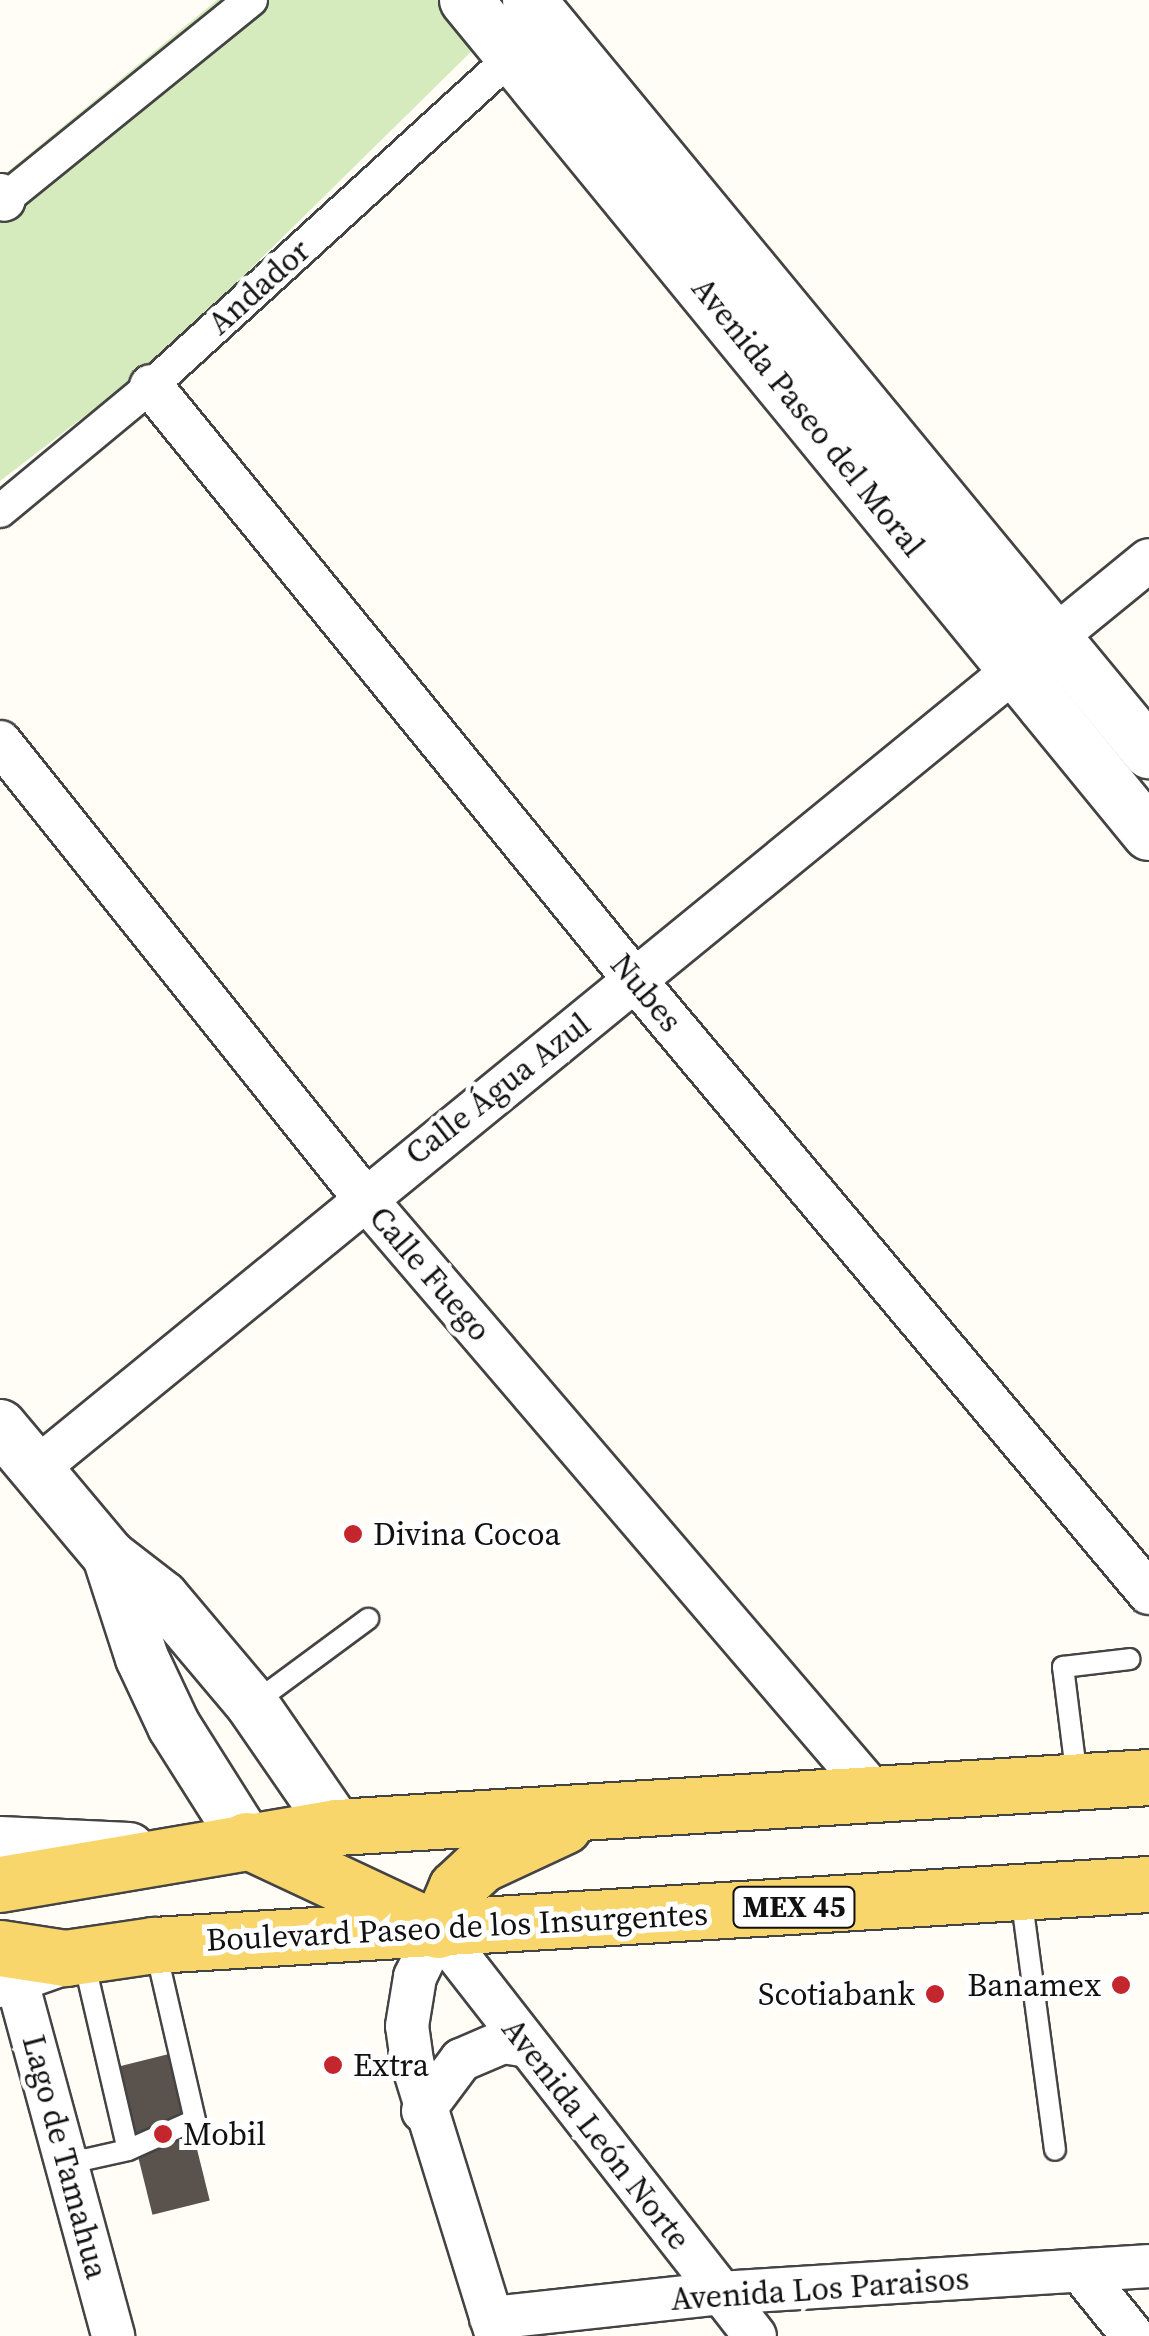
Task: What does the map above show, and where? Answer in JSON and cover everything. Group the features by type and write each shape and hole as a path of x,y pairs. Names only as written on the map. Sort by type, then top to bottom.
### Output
{"main road":[{"path":"0,1884 246,1840 337,1828 638,1806 1149,1777"},
{"path":"246,1840 438,1930 456,1888 515,1843 638,1806"},
{"name":"Boulevard Paseo de los Insurgentes","path":"5,1969 154,1945 1149,1884"}],"street":[{"path":"1,199 251,0"},
{"name":"Avenida Paseo del Moral","path":"466,0 1149,834"},
{"name":"Avenida Paseo del Moral","path":"529,0 1149,752"},
{"name":"Andador","path":"0,511 151,386 512,56"},
{"name":"Nubes","path":"151,386 635,980 1149,1593"},
{"name":"Calle Água Azul","path":"35,1470 362,1196 635,980 1149,560"},
{"name":"Calle Fuego","path":"0,742 362,1196 875,1794"},
{"path":"0,1426 109,1556 162,1597 252,1704 337,1828"},
{"path":"109,1556 122,1606 166,1709 246,1840"},
{"path":"0,1844 190,1852"},
{"path":"438,1930 416,1978 407,2026 423,2111 494,2327"},
{"name":"Avenida León Norte","path":"438,1930 756,2336"},
{"name":"Lago de Tamahua","path":"5,1969 70,2163 114,2336"},
{"path":"423,2111 461,2060 503,2042 527,2046"},
{"name":"Avenida Los Paraisos","path":"494,2327 721,2293 1149,2266"},
{"path":"1082,2273 1133,2336"}],"lane":[{"path":"252,1704 368,1618"},
{"path":"1077,1781 1063,1667 1130,1658"},
{"path":"1021,1892 1055,2150"},
{"path":"70,2163 128,2150 189,2126 196,2112 154,1945"},
{"path":"74,1957 128,2150"}],"green space":[{"path":"217,0 451,0 487,36 159,359 0,481 0,178"}],"building":[{"name":"Mobil","path":"173,2053 210,2200 153,2215 116,2067"}],"place":[{"name":"Divina Cocoa","path":"353,1534"},
{"name":"Banamex","path":"1121,1985"},
{"name":"Scotiabank","path":"935,1994"},
{"name":"Extra","path":"333,2065"},
{"name":"Mobil","path":"163,2134"}]}
